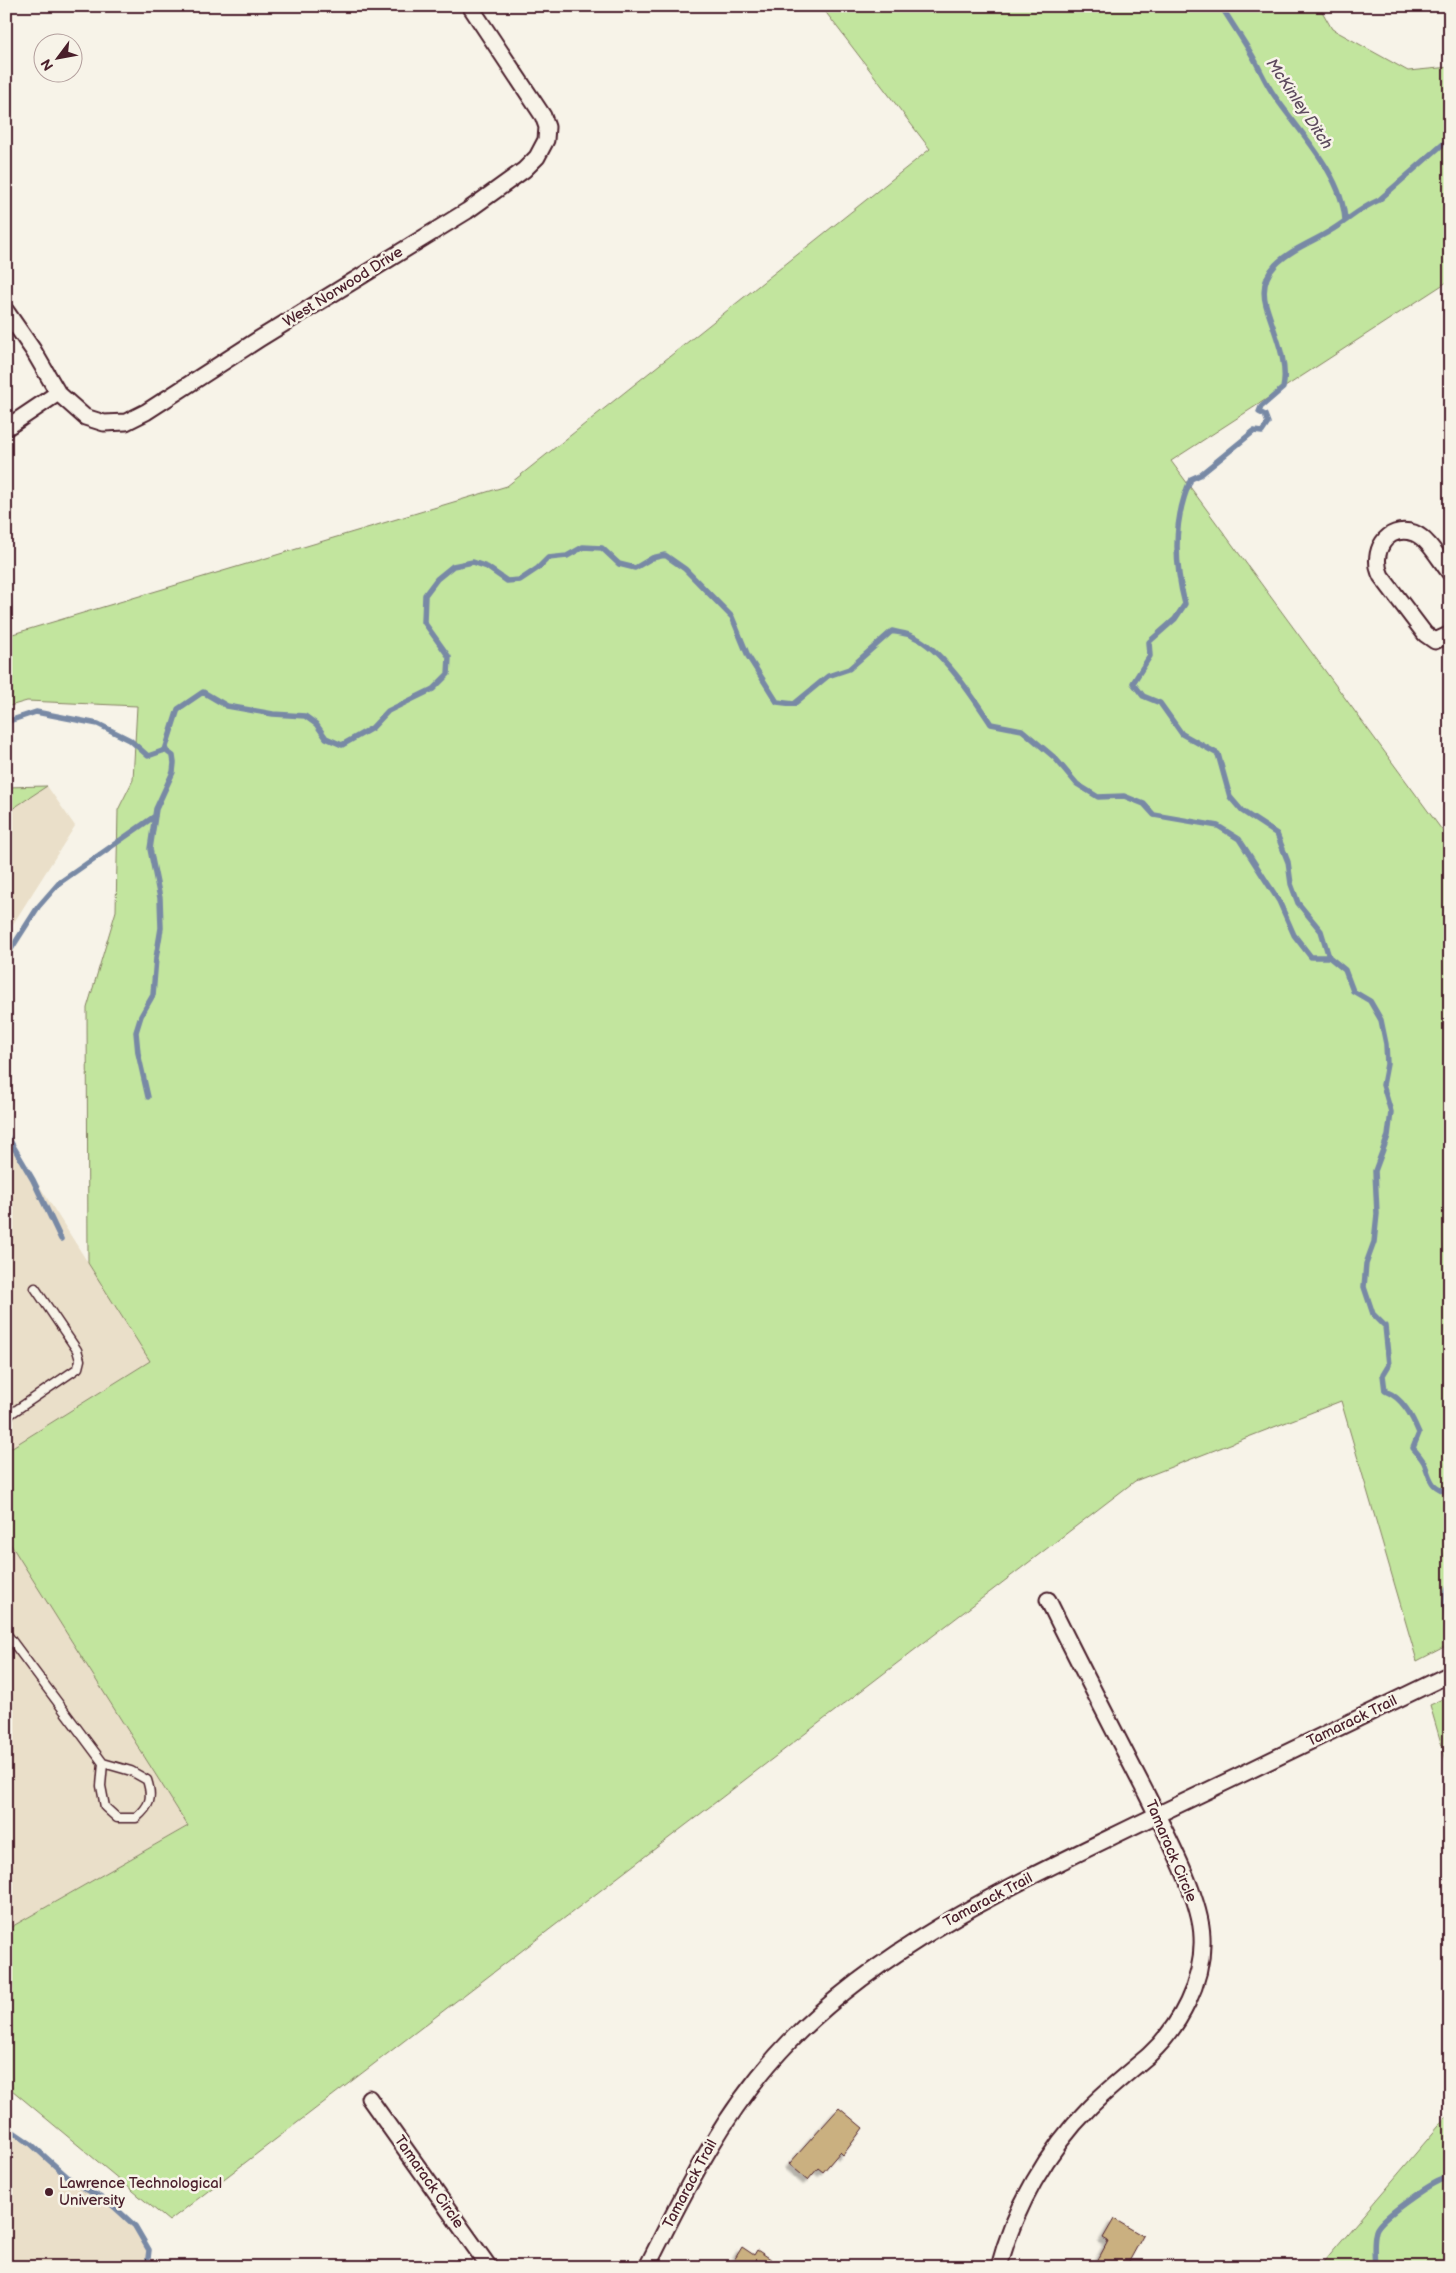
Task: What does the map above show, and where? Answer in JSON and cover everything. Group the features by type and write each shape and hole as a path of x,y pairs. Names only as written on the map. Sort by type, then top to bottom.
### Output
{"street":[{"name":"West Norwood Drive","path":"58,393 85,417 104,423 126,422 146,412 498,189 524,170 537,157 546,140 547,127 543,116 470,6"},
{"path":"6,311 33,350 58,393 6,428"},
{"path":"1450,573 1424,540 1414,533 1396,533 1387,538 1378,551 1377,567 1381,576 1425,634 1435,641 1450,634"},
{"name":"Tamarack Circle","path":"999,2267 1023,2201 1059,2145 1090,2107 1164,2039 1176,2023 1192,1990 1199,1970 1202,1934 1191,1892 1157,1815 1048,1600"},
{"name":"Tamarack Trail","path":"646,2267 689,2182 720,2128 771,2062 834,2000 881,1963 946,1922 1055,1865 1450,1674"},
{"name":"Tamarack Circle","path":"369,2098 489,2267"}],"lane":[{"path":"6,1417 78,1368 80,1360 77,1350 35,1288"},
{"path":"6,1633 103,1763 131,1770 147,1780 152,1794 148,1807 136,1818 117,1818 105,1807 101,1786 103,1763"}],"shaded area":[{"path":"47,786 75,826 6,935 6,813"},
{"path":"6,1133 150,1361 6,1451"},
{"path":"6,1537 188,1826 6,1930"},
{"name":"Lawrence Technological University","path":"6,2127 31,2144 72,2181 110,2203 135,2226 149,2250 147,2267 6,2267"}],"green space":[{"path":"821,6 1319,6 1332,29 1408,71 1450,67 1450,280 1171,461 1450,841 1450,1644 1417,1661 1341,1401 1135,1481 169,2221 6,2085 6,1930 188,1826 6,1537 6,1451 150,1361 88,1263 87,1008 116,911 118,810 133,780 137,706 27,701 6,707 6,636 507,486 930,149"},
{"path":"47,786 6,813 6,787"},
{"path":"1450,1696 1450,1774 1430,1705"},
{"path":"1450,2113 1450,2267 1319,2267"}],"building":[{"path":"839,2108 863,2128 843,2155 840,2152 823,2172 818,2168 808,2180 789,2164"},
{"path":"1114,2219 1143,2236 1126,2267 1094,2267 1108,2241 1103,2238"},
{"path":"742,2247 754,2255 757,2250 783,2267 740,2267 733,2262"}],"waterway":[{"name":"McKinley Ditch","path":"1221,6 1252,55 1266,83 1327,169 1336,186 1345,220"},
{"name":"McKinley Ditch","path":"1329,957 1321,931 1298,903 1291,884 1288,862 1277,834 1242,811 1230,797 1218,754 1182,734 1160,703 1143,696 1133,683 1150,656 1149,642 1175,619 1185,604 1177,557 1177,541 1181,510 1191,479 1200,475 1254,431 1262,432 1268,423 1265,415 1259,412 1261,407 1283,388 1284,367 1282,356 1266,305 1264,290 1267,277 1283,258 1379,200 1450,138"},
{"path":"6,722 36,712 98,724 130,740 148,756 165,750 178,709 203,692 227,706 273,714 305,716 316,724 326,738 342,745 372,728 388,711 433,689 448,674 449,657 424,622 425,595 437,579 453,566 473,562 487,567 507,581 520,580 538,568 548,558 567,556 583,547 602,548 619,564 635,568 652,558 665,555 685,569 732,617 748,656 777,702 794,704 828,676 849,669 892,631 912,636 924,643 946,663 991,724 1022,730 1055,758 1077,784 1098,797 1124,796 1144,804 1154,815 1218,826 1239,839 1279,901 1294,935 1311,957 1329,957 1345,970 1353,991 1370,1001 1381,1020 1386,1044 1387,1064 1383,1085 1391,1112 1388,1136 1375,1171 1377,1214 1374,1242 1366,1264 1364,1287 1373,1314 1385,1326 1389,1365 1383,1375 1385,1391 1397,1398 1406,1408 1419,1433 1413,1448 1423,1461 1435,1486 1450,1494"},
{"path":"148,1097 138,1053 136,1032 141,1016 153,995 161,928 160,898 150,849 156,809 173,772 173,756 165,750"},
{"path":"6,957 38,907 59,883 155,816"},
{"path":"6,1134 33,1180 61,1239"},
{"path":"1450,1585 1445,1603 1450,1634"},
{"path":"6,2127 31,2144 72,2181 110,2203 135,2226 149,2250 147,2267"},
{"path":"1375,2267 1374,2240 1379,2225 1395,2210 1428,2187 1444,2179 1450,2182"}],"place":[{"name":"Lawrence Technological University","path":"49,2192"}]}
